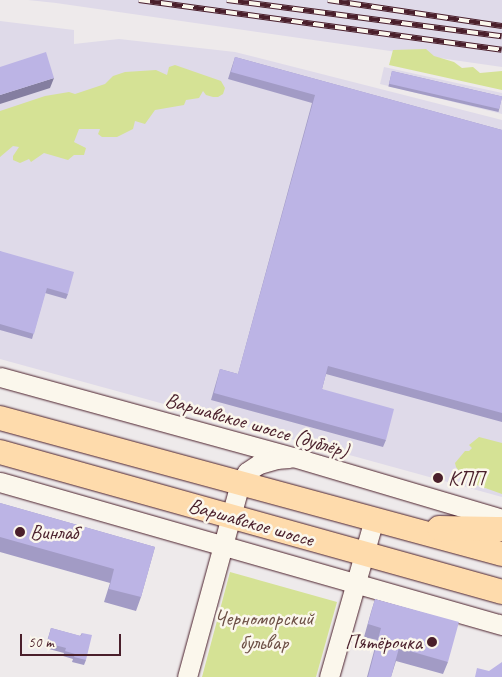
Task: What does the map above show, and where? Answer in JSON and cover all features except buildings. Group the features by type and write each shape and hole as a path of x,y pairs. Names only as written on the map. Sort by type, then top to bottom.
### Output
{"main road":[{"name":"Варшавское шоссе","path":"0,418 502,554"},
{"name":"Варшавское шоссе","path":"0,452 502,592"},
{"path":"384,521 502,529"},
{"path":"447,576 502,605"}],"street":[{"name":"Варшавское шоссе (дублёр)","path":"0,377 293,457 502,518"},
{"path":"187,677 240,483 247,472 259,464 293,457"},
{"path":"0,482 502,625"},
{"path":"329,677 364,553 384,521"}],"shaded area":[{"path":"28,0 502,0 502,67 56,3"},
{"path":"0,21 74,30 74,44 119,39 235,52 502,120 502,497 0,359"},
{"path":"384,67 502,93 502,114 380,84"}],"green space":[{"path":"426,49 434,56 454,62 462,68 473,67 480,73 502,71 502,90 389,65 393,50"},
{"path":"175,65 221,81 225,88 223,94 213,97 206,95 203,91 199,98 186,100 184,105 155,110 145,124 135,121 133,129 117,137 102,137 98,134 100,129 79,129 74,142 86,148 84,155 74,155 68,160 44,153 31,162 29,159 20,163 13,160 13,156 19,147 13,146 0,157 0,111 45,96 69,92 75,94 105,84 113,76 125,72 156,70 167,75 169,67"},
{"path":"479,437 502,443 502,494 474,484 478,474 471,477 467,476 461,474 456,467 455,463 465,451 469,451 472,448 469,445"},
{"name":"Черноморский бульвар","path":"230,572 337,602 316,677 202,677"}],"railway":[{"path":"139,0 502,50"},
{"path":"227,0 502,36"},
{"path":"328,0 502,26"}],"place":[{"name":"КПП","path":"438,478"},
{"name":"Винлаб","path":"20,532"},
{"name":"Пятёрочка","path":"432,642"}]}
